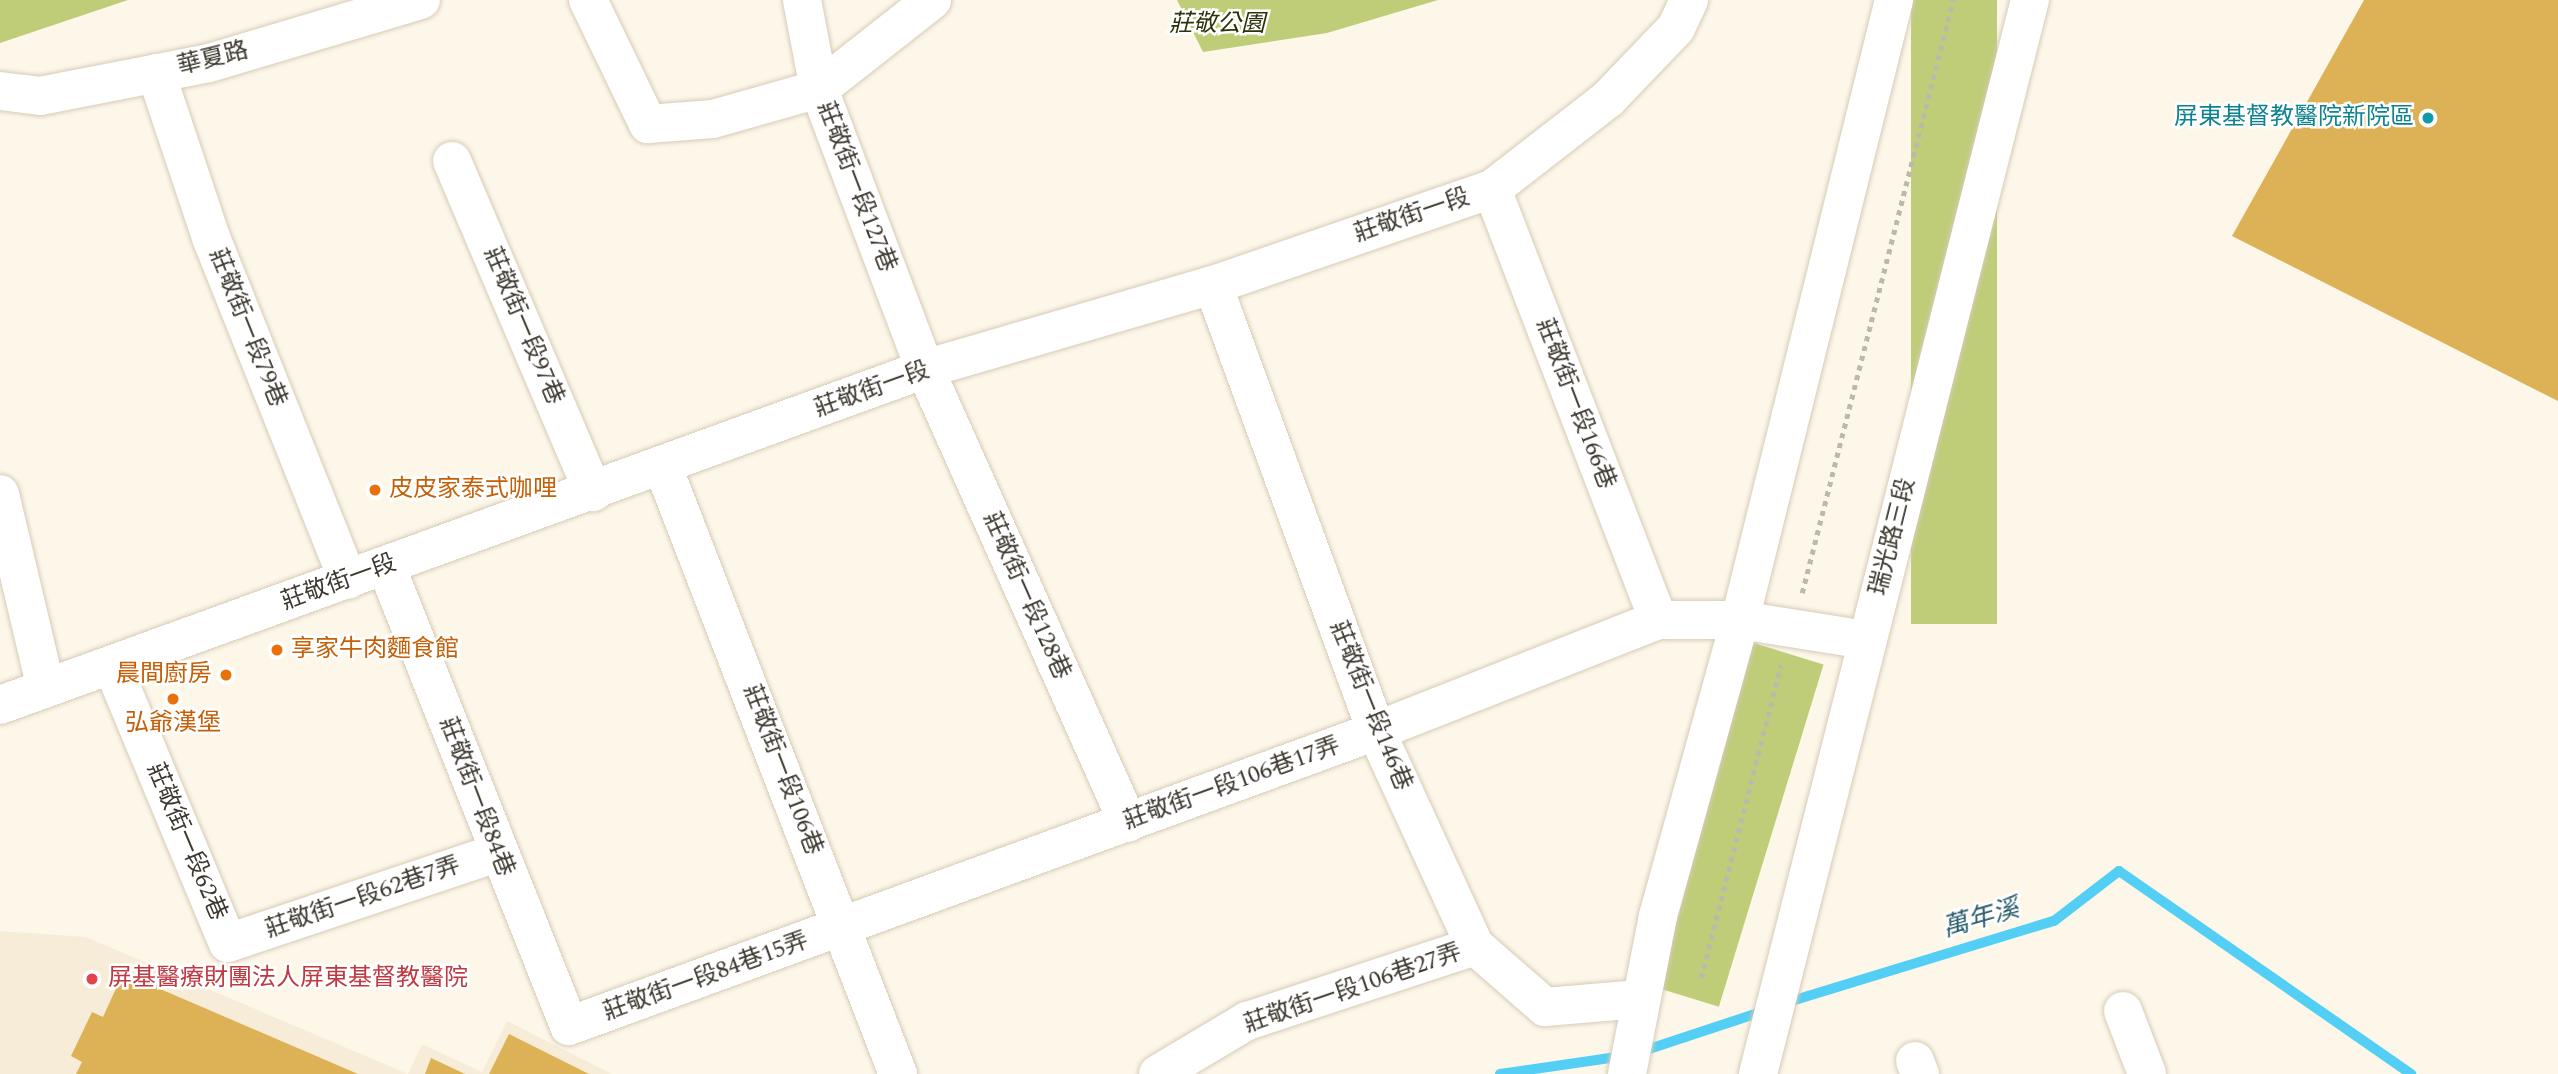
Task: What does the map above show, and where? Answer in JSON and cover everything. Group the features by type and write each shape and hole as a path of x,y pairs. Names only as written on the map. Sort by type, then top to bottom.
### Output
{"street":[{"name":"華夏路","path":"0,91 40,96 156,73 421,0"},
{"path":"588,0 648,124 713,120 820,89 932,0"},
{"name":"莊敬街一段127巷","path":"802,0 820,89 925,369"},
{"name":"莊敬街一段","path":"0,705 663,467 925,369 1213,285 1492,189 1608,99 1676,28 1689,0"},
{"path":"1627,1074 1640,999 1740,620 1894,0"},
{"name":"瑞光路三段","path":"1760,1066 2030,0"},
{"name":"莊敬街一段79巷","path":"156,73 212,240 348,580"},
{"name":"莊敬街一段97巷","path":"452,161 593,492"},
{"name":"莊敬街一段166巷","path":"1492,189 1658,620"},
{"name":"莊敬街一段146巷","path":"1213,285 1376,731 1475,946 1545,1007 1640,999"},
{"name":"莊敬街一段128巷","path":"925,369 1128,823"},
{"name":"莊敬街一段106巷","path":"663,467 844,928 898,1074"},
{"path":"0,494 46,688"},
{"name":"莊敬街一段84巷","path":"386,566 497,853 569,1026"},
{"path":"1658,620 1740,620 1866,640"},
{"name":"莊敬街一段106巷17弄","path":"844,928 1376,731 1658,620"},
{"name":"莊敬街一段62巷","path":"112,665 228,943"},
{"name":"莊敬街一段62巷7弄","path":"228,943 497,853"},
{"name":"莊敬街一段84巷15弄","path":"569,1026 844,928"},
{"name":"莊敬街一段106巷27弄","path":"1158,1074 1247,1021 1475,946"},
{"path":"2123,1011 2147,1074"}],"path":[{"path":"1701,978 1789,628 1953,0"}],"shaded area":[{"name":"屏基醫療財團法人屏東基督教醫院","path":"0,931 86,937 408,1074 0,1074"},
{"path":"507,1021 612,1074 408,1074 422,1044 482,1072"}],"green space":[{"path":"0,0 128,0 0,43"},
{"name":"莊敬公園","path":"1177,0 1438,0 1327,33 1203,52"},
{"path":"1911,0 1997,0 1997,624 1911,624"},
{"path":"1747,641 1824,664 1719,1007 1642,983"}],"building":[{"name":"屏東基督教醫院新院區","path":"2364,0 2558,0 2558,401 2232,236"},
{"path":"123,973 358,1074 76,1074 82,1062 71,1056 92,1012 103,1017"},
{"path":"509,1034 589,1074 489,1074"},
{"path":"431,1058 465,1074 425,1074"}],"waterway":[{"name":"萬年溪","path":"1785,1003 2054,921 2119,871 2411,1074"},
{"name":"萬年溪","path":"1640,1052 1767,1010"},
{"name":"萬年溪","path":"1500,1074 1624,1056"}],"place":[{"name":"屏東基督教醫院新院區","path":"2428,118"},
{"name":"皮皮家泰式咖哩","path":"375,490"},
{"name":"享家牛肉麵食館","path":"277,650"},
{"name":"晨間廚房","path":"226,675"},
{"name":"弘爺漢堡","path":"173,699"},
{"name":"屏基醫療財團法人屏東基督教醫院","path":"92,979"}]}
